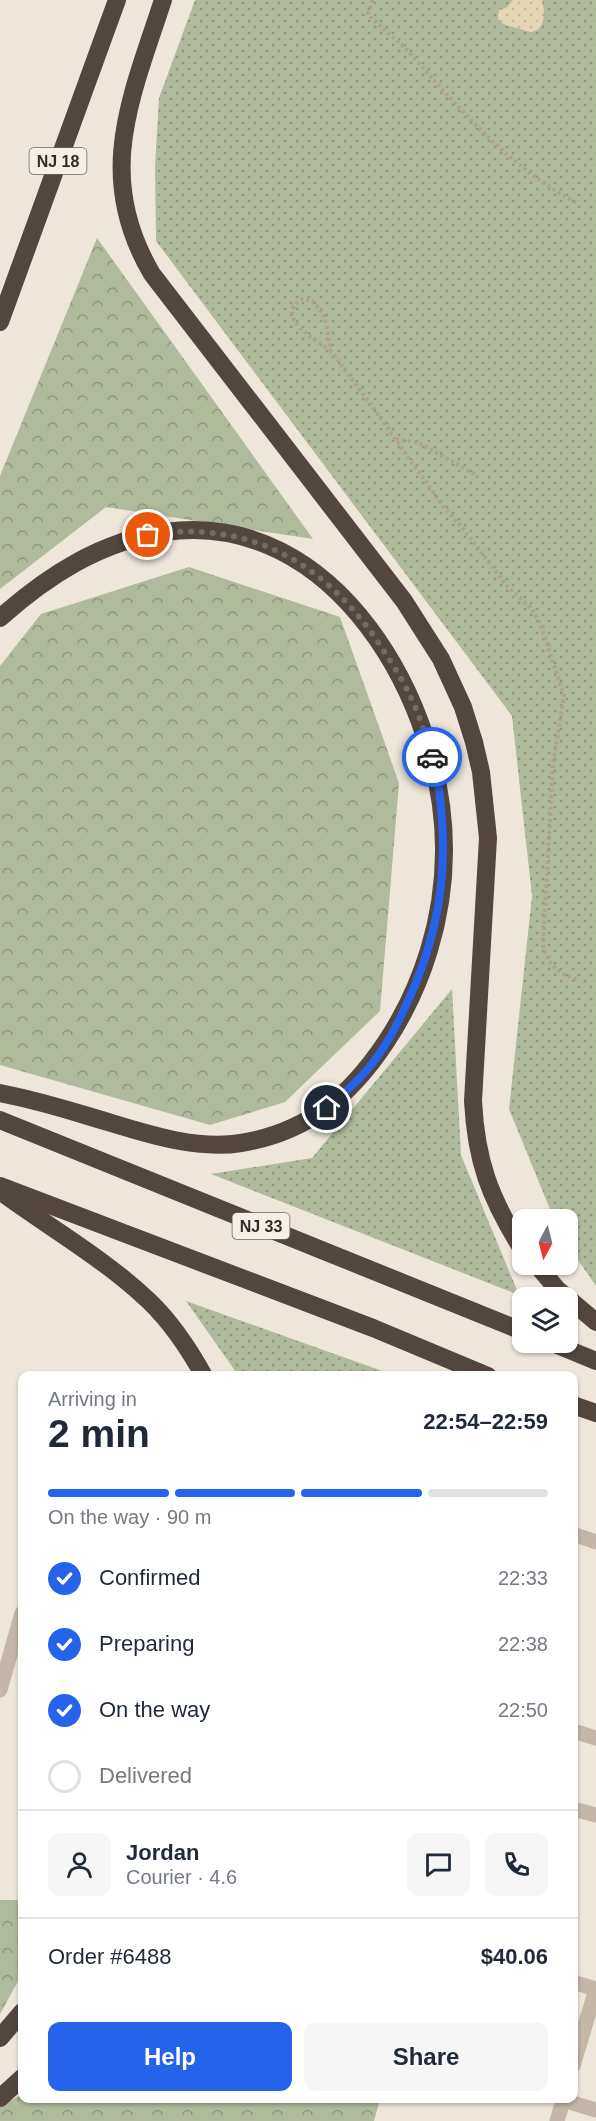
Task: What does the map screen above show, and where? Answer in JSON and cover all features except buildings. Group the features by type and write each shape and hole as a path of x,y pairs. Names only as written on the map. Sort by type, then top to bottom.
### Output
{"highway":[{"name":"NJ 18","path":"0,322 117,0"},
{"path":"163,0 136,83 122,140 120,175 128,222 152,274 404,602 441,659 463,707 474,742 481,772 488,838 473,1101 474,1126 481,1164 496,1206 512,1232"},
{"path":"0,618 27,594 66,567 107,547 148,535 195,530 237,535 277,549 325,581 345,599 375,636 403,681 417,710 433,760 440,792 444,851 439,910 432,942 422,972 397,1026 368,1069 347,1091 327,1108 301,1124 272,1136 241,1143 204,1144 173,1139 44,1102 0,1093"},
{"name":"NJ 33","path":"0,1120 512,1327"},
{"path":"0,1186 373,1328 476,1371"},
{"path":"0,1191 91,1254 149,1301 170,1324 201,1371"},
{"path":"545,1275 557,1289 596,1322"},
{"path":"577,1353 596,1361"},
{"path":"578,1407 596,1413"},
{"path":"0,2038 18,2017"},
{"path":"0,2098 18,2082"}],"street":[{"path":"578,1536 596,1542"},
{"path":"0,1690 18,1627"},
{"path":"578,1733 596,1738"},
{"path":"578,1810 596,1815"},
{"path":"578,1984 596,1989 578,2049"},
{"path":"557,2121 562,2103"},
{"path":"575,2103 596,2110"}],"path":[{"path":"373,0 368,14 407,51 475,126 533,176 577,203"},
{"path":"331,351 324,314 312,301 302,299 296,303 292,311 299,328 331,351 445,509 461,526 507,586 531,609 540,623 564,696 553,764 543,946 551,965 559,973 578,981"},
{"path":"395,438 419,443 478,476"}],"green space":[{"path":"195,0 596,0 596,1286 578,1260 578,1209 550,1209 509,1109 532,896 512,716 156,241 155,166 159,98"},
{"path":"97,238 313,539 106,507 0,589 0,476"},
{"path":"189,567 340,617 399,783 380,1011 285,1102 210,1125 0,1065 0,666 41,614"},
{"path":"452,989 461,1155 516,1287 512,1287 512,1292 211,1174 312,1158"},
{"path":"186,1301 382,1371 235,1371"},
{"path":"0,1900 18,1900 18,1981 0,2014"},
{"path":"18,2096 18,2103 379,2103 374,2121 0,2121 0,2107"}],"sand":[{"path":"513,0 542,0 544,14 542,24 536,31 529,32 499,21 500,9 506,8"}],"way so far":[{"path":"148,535 168,531 195,530 237,535 277,549 325,581 345,599 375,636 403,681 417,710 432,757"}],"route":[{"path":"327,1108 368,1069 397,1026 422,972 432,942 439,910 444,851 440,792 432,757"}]}
